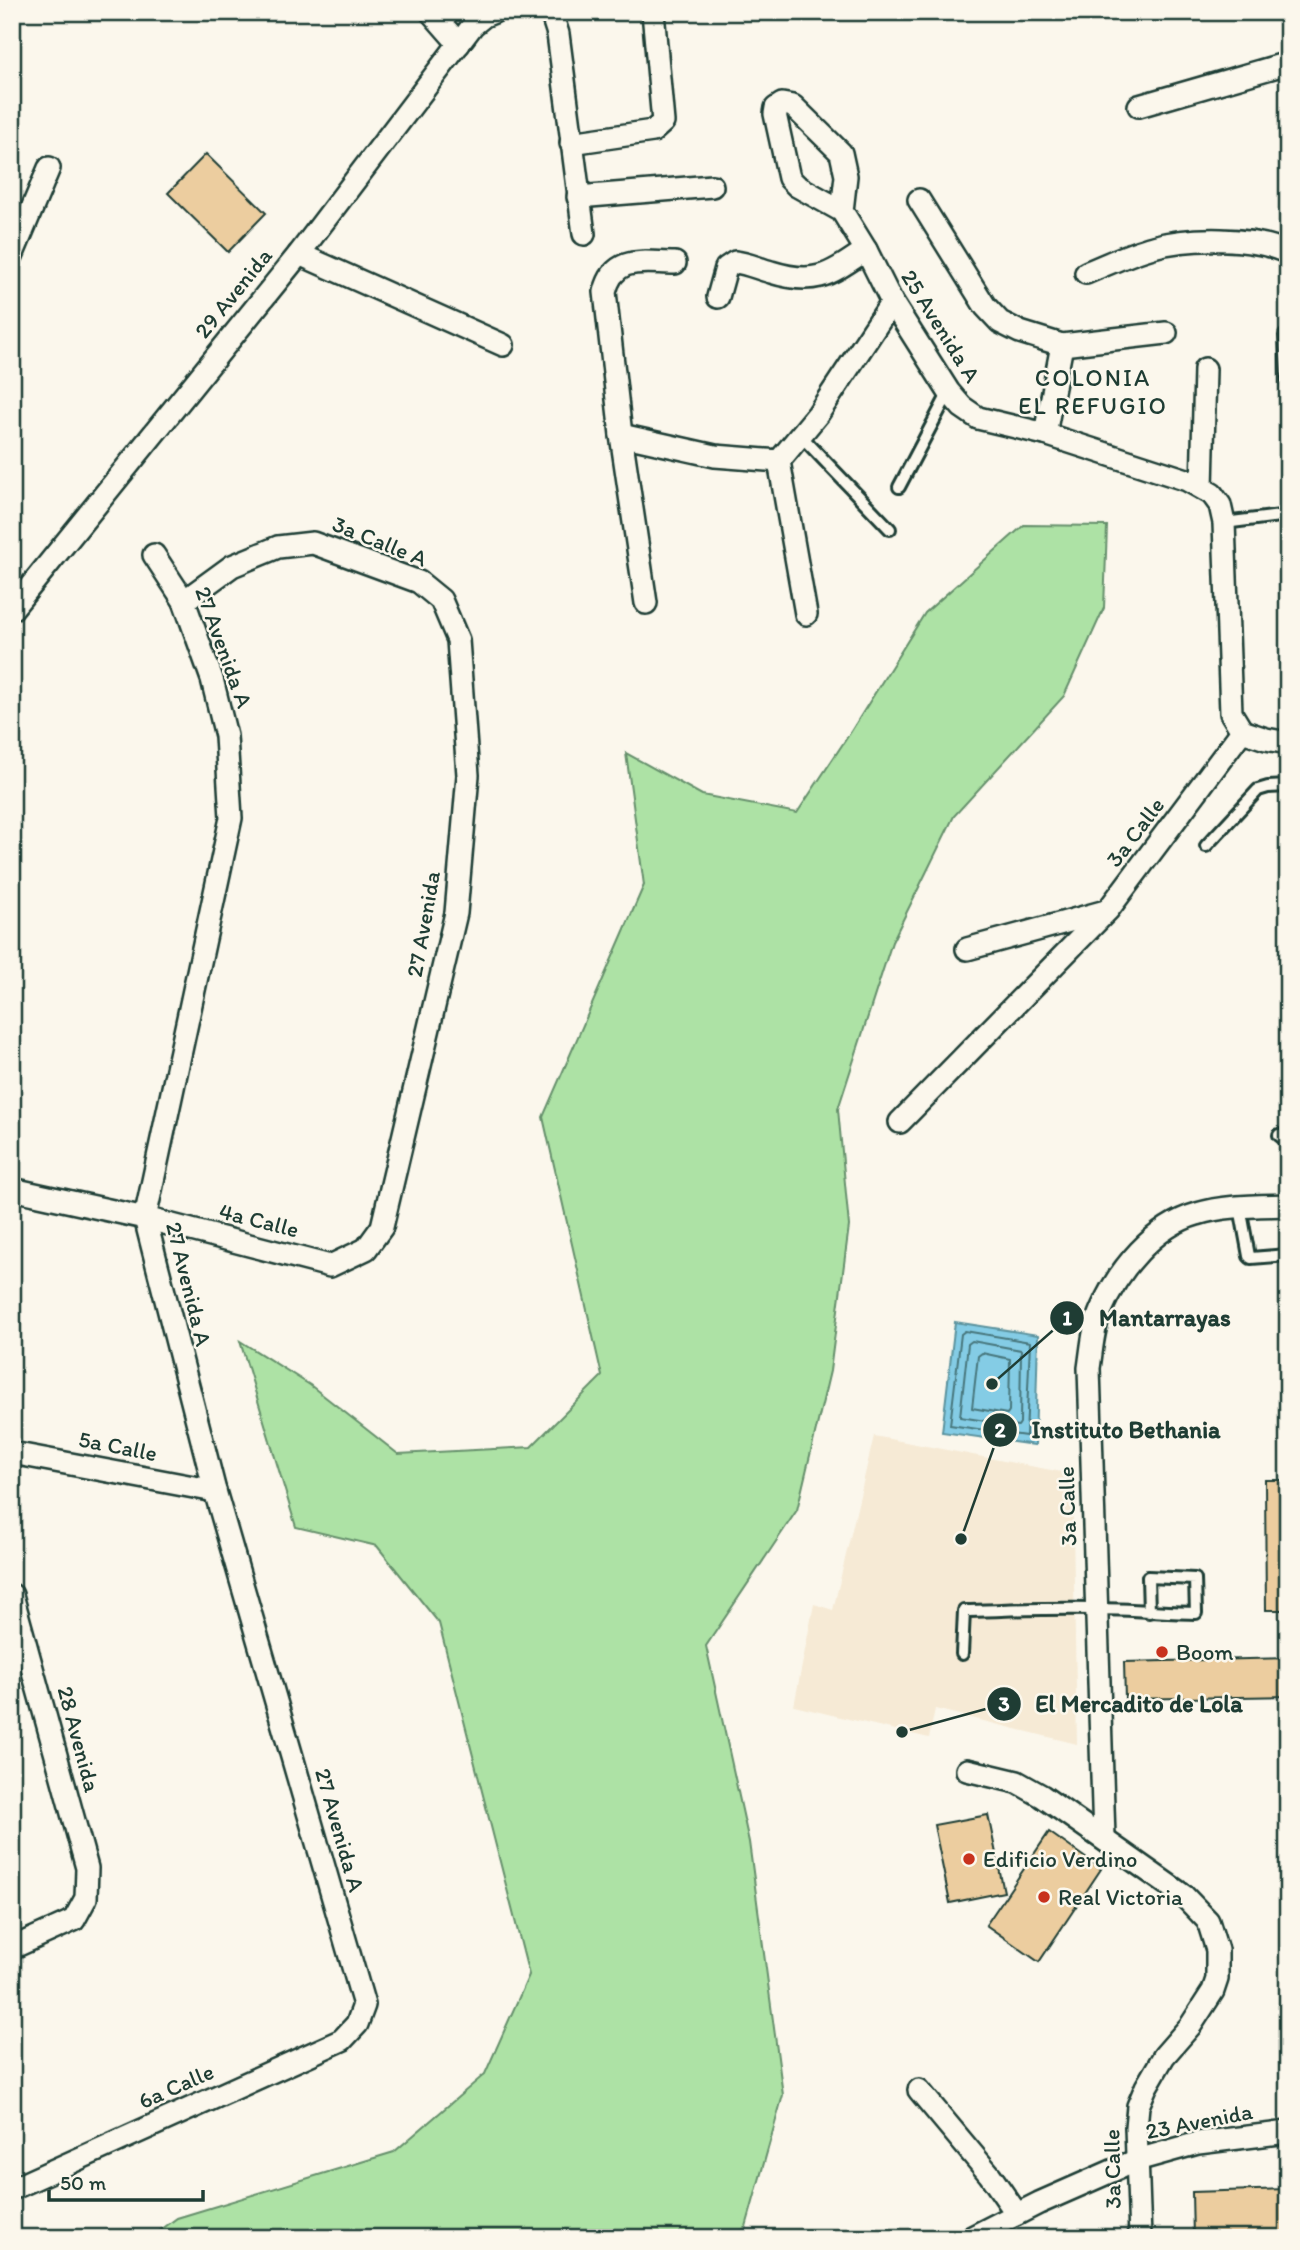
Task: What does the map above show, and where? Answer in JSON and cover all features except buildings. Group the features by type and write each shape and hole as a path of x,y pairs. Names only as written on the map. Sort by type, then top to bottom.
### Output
{"street":[{"path":"431,12 459,44"},
{"name":"29 Avenida","path":"12,609 299,254 473,25 494,12"},
{"path":"551,12 558,34 584,234"},
{"path":"571,143 653,131 663,122 653,12"},
{"path":"1139,106 1288,63"},
{"path":"782,104 793,106 841,153 846,176 842,211 797,186 789,178 775,114 776,108 782,104"},
{"path":"12,256 49,168"},
{"path":"578,197 712,186"},
{"path":"919,200 985,306 1000,322 1020,332 1062,345 1166,332"},
{"name":"25 Avenida A","path":"842,211 866,250 892,302 949,392 962,407 978,418 1045,434 1187,480 1212,494 1222,514"},
{"path":"1086,273 1135,252 1177,242 1259,242 1288,253"},
{"path":"718,296 726,268 734,262 793,279 811,280 843,266 866,250"},
{"path":"299,254 503,345"},
{"path":"646,603 621,435 605,292 611,275 626,263 674,262"},
{"path":"779,461 802,437 892,302"},
{"path":"1045,434 1062,345"},
{"path":"1202,488 1205,369"},
{"path":"621,435 715,456 779,461"},
{"path":"779,461 806,614"},
{"path":"1222,514 1231,713 1242,731 1288,743"},
{"name":"3a Calle A","path":"184,601 232,566 278,547 313,543 419,582 441,600"},
{"name":"27 Avenida A","path":"154,555 184,601 212,679 226,736 231,818 145,1218 215,1491 363,2005 357,2024"},
{"name":"27 Avenida","path":"366,1249 382,1227 456,913 468,775 458,640 441,600"},
{"name":"3a Calle","path":"901,1122 1108,910 1242,731"},
{"path":"967,949 1108,910"},
{"name":"4a Calle","path":"12,1189 145,1218 330,1266 366,1249"},
{"name":"3a Calle","path":"1104,1838 1089,1368 1093,1335 1101,1310 1138,1252 1170,1227 1193,1215 1214,1209 1288,1205"},
{"name":"5a Calle","path":"12,1453 215,1491"},
{"name":"28 Avenida","path":"12,1595 87,1868 86,1898 74,1920 12,1948"},
{"name":"3a Calle","path":"967,1770 1017,1782 1042,1796 1198,1908 1208,1921 1217,1950 1217,1979 1213,1991 1191,2025 1164,2056 1138,2106 1136,2127 1140,2238"},
{"name":"6a Calle","path":"12,2189 342,2040 357,2024"},
{"path":"919,2090 990,2175 1017,2214"},
{"name":"23 Avenida","path":"970,2238 1137,2160 1198,2143 1288,2132"}],"lane":[{"path":"1284,335 1288,396"},
{"path":"899,487 949,392"},
{"path":"802,437 890,529"},
{"path":"1222,514 1288,515"},
{"path":"1206,846 1249,796 1268,787 1288,786"},
{"path":"1240,1207 1249,1256 1288,1255"},
{"path":"962,1654 964,1611 1096,1609 1149,1612 1196,1612 1195,1579 1148,1577 1149,1612"}],"shaded area":[{"path":"874,1436 1072,1474 1077,1744 935,1709 929,1738 794,1706 814,1604 833,1610"}],"green space":[{"path":"1024,525 1107,526 1104,608 1064,696 954,816 892,942 838,1109 849,1226 830,1371 797,1510 706,1646 749,1842 783,2095 746,2227 732,2238 150,2238 177,2218 394,2152 485,2074 529,1975 439,1623 377,1546 296,1527 240,1341 310,1385 398,1454 531,1447 602,1376 543,1117 644,885 626,753 702,795 797,813 925,613"}],"water":[{"path":"955,1322 1038,1335 1035,1445 942,1432"}],"place":[{"name":"Mantarrayas","path":"992,1384"},
{"name":"Instituto Bethania","path":"961,1539"},
{"name":"Boom","path":"1162,1652"},
{"name":"El Mercadito de Lola","path":"902,1732"},
{"name":"Edificio Verdino","path":"969,1859"},
{"name":"Real Victoria","path":"1044,1897"}],"district":[{"name":"COLONIA EL REFUGIO","path":"1093,391"}]}
